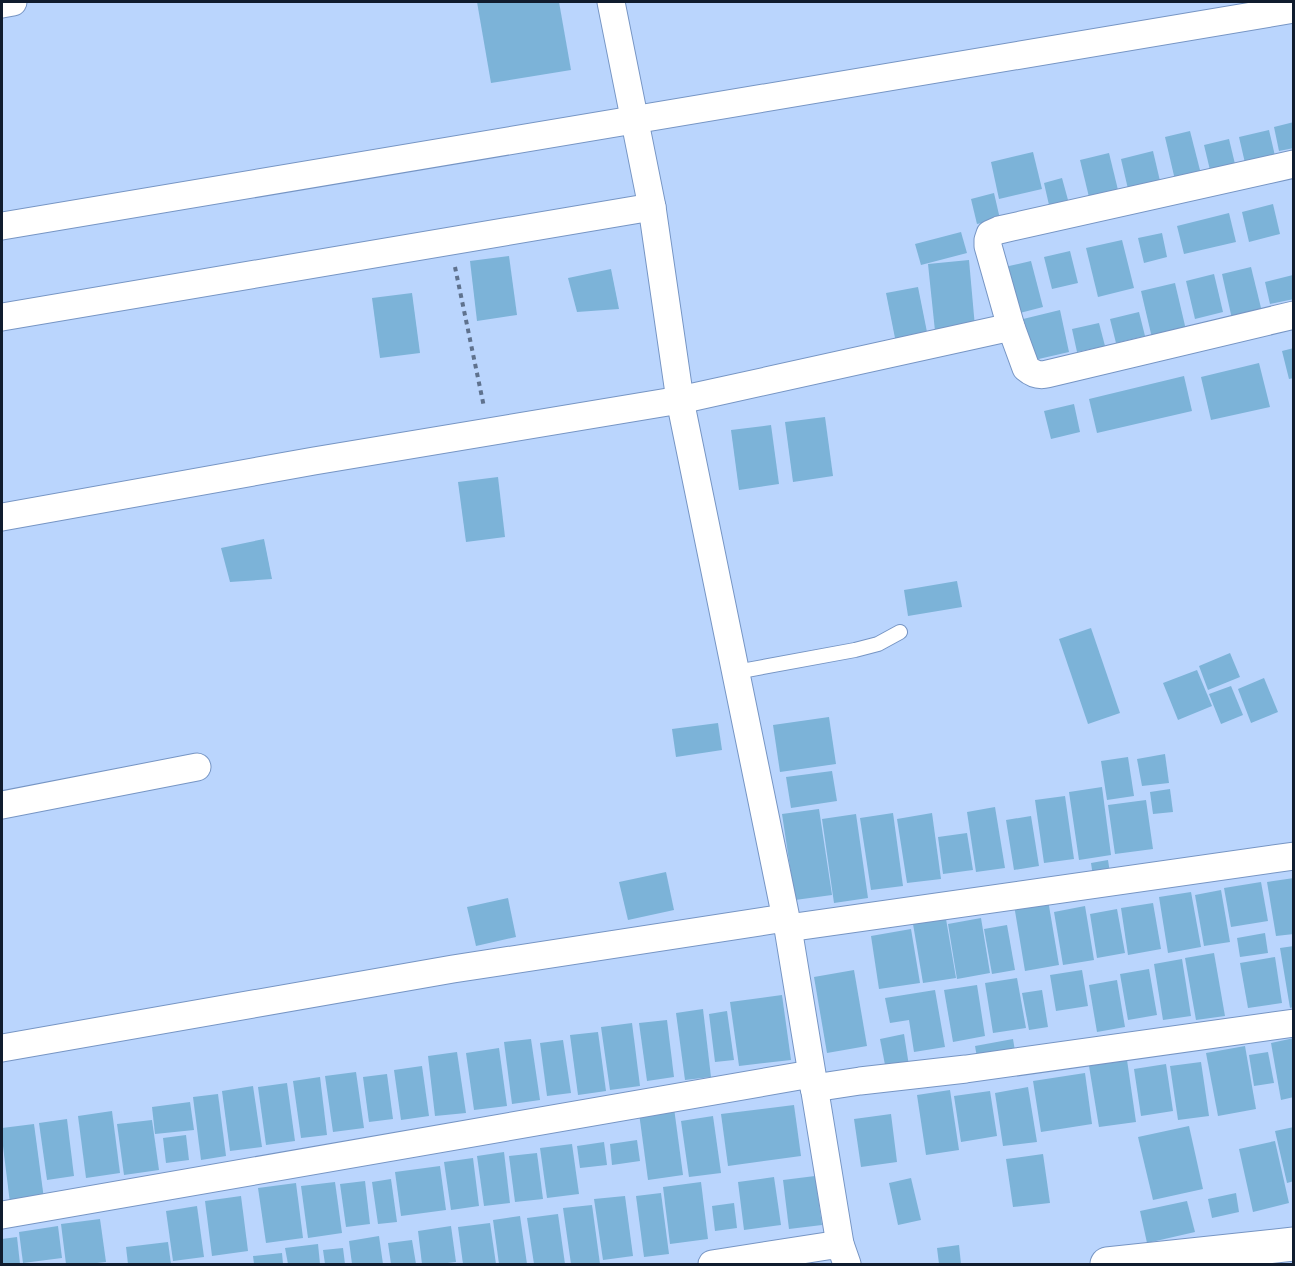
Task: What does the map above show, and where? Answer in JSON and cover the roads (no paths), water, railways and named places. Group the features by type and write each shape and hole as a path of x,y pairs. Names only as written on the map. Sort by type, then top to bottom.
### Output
{"street":[{"path":"2,4 13,2"},
{"path":"611,2 652,207 680,400 787,923 844,1254 712,1264"},
{"path":"2,226 1293,9"},
{"path":"1293,164 999,230 990,234 987,240 1011,327 1026,368 1031,373 1041,375 1293,315"},
{"path":"2,317 652,207"},
{"path":"2,518 314,461 680,400 1011,327"},
{"path":"2,805 197,767"},
{"path":"2,1048 465,967 1293,856"},
{"path":"2,1215 813,1081 860,1081 966,1069 1293,1023"},
{"path":"1107,1264 1223,1258 1293,1244"}],"lane":[{"path":"736,672 855,650 878,644 900,632"}]}
